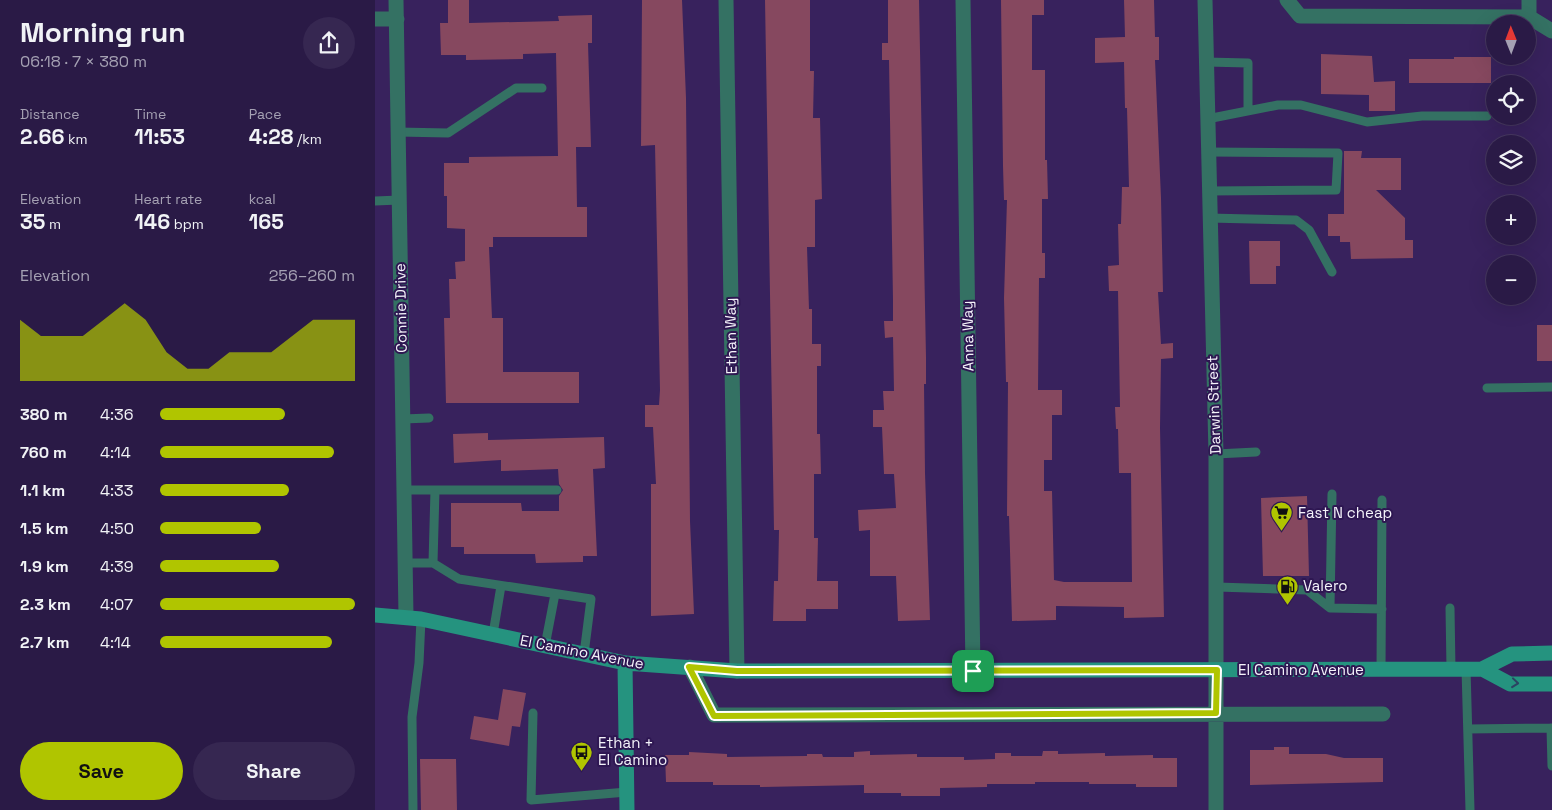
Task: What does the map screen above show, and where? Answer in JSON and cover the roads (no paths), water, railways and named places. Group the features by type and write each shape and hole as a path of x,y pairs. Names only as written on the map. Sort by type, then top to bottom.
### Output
{"main road":[{"name":"El Camino Avenue","path":"375,616 413,618 625,663 737,671 1482,669 1512,654 1552,654"},
{"path":"625,663 627,810"},
{"name":"El Camino Avenue","path":"1482,669 1510,684 1552,684"}],"street":[{"name":"Connie Drive","path":"396,0 405,563 413,618"},
{"name":"Ethan Way","path":"726,0 737,671"},
{"name":"Anna Way","path":"963,0 973,671"},
{"name":"Darwin Street","path":"1205,0 1217,587 1216,810"},
{"path":"1287,0 1300,16 1486,17"},
{"path":"1529,0 1529,15"},
{"path":"375,19 397,19"},
{"path":"1536,21 1552,31"},
{"path":"689,667 714,716 1383,714"}],"lane":[{"path":"1206,62 1247,63 1248,110"},
{"path":"398,132 449,133 516,88 542,88"},
{"path":"1207,119 1278,105 1301,105 1367,122 1422,116 1486,116"},
{"path":"1208,152 1337,153 1336,190 1208,191"},
{"path":"375,201 399,200"},
{"path":"1209,218 1296,220 1309,230 1332,272"},
{"path":"1487,388 1552,388"},
{"path":"403,419 429,418"},
{"path":"1215,454 1256,452"},
{"path":"404,490 557,490"},
{"path":"433,563 435,490"},
{"path":"1331,608 1332,494"},
{"path":"1381,670 1382,500"},
{"path":"405,563 433,563 459,580 591,599 584,654"},
{"path":"493,634 501,586"},
{"path":"1217,587 1307,590 1331,608 1382,609"},
{"path":"545,646 555,594"},
{"path":"1450,608 1468,729 1470,810"},
{"path":"413,618 419,663 412,717 413,810"},
{"path":"533,713 531,800 627,792"},
{"path":"1468,729 1551,728 1552,766"}],"place":[{"name":"Fast N cheap","path":"1282,532"},
{"name":"Valero","path":"1287,605"},
{"name":"Ethan + El Camino","path":"582,771"}]}
